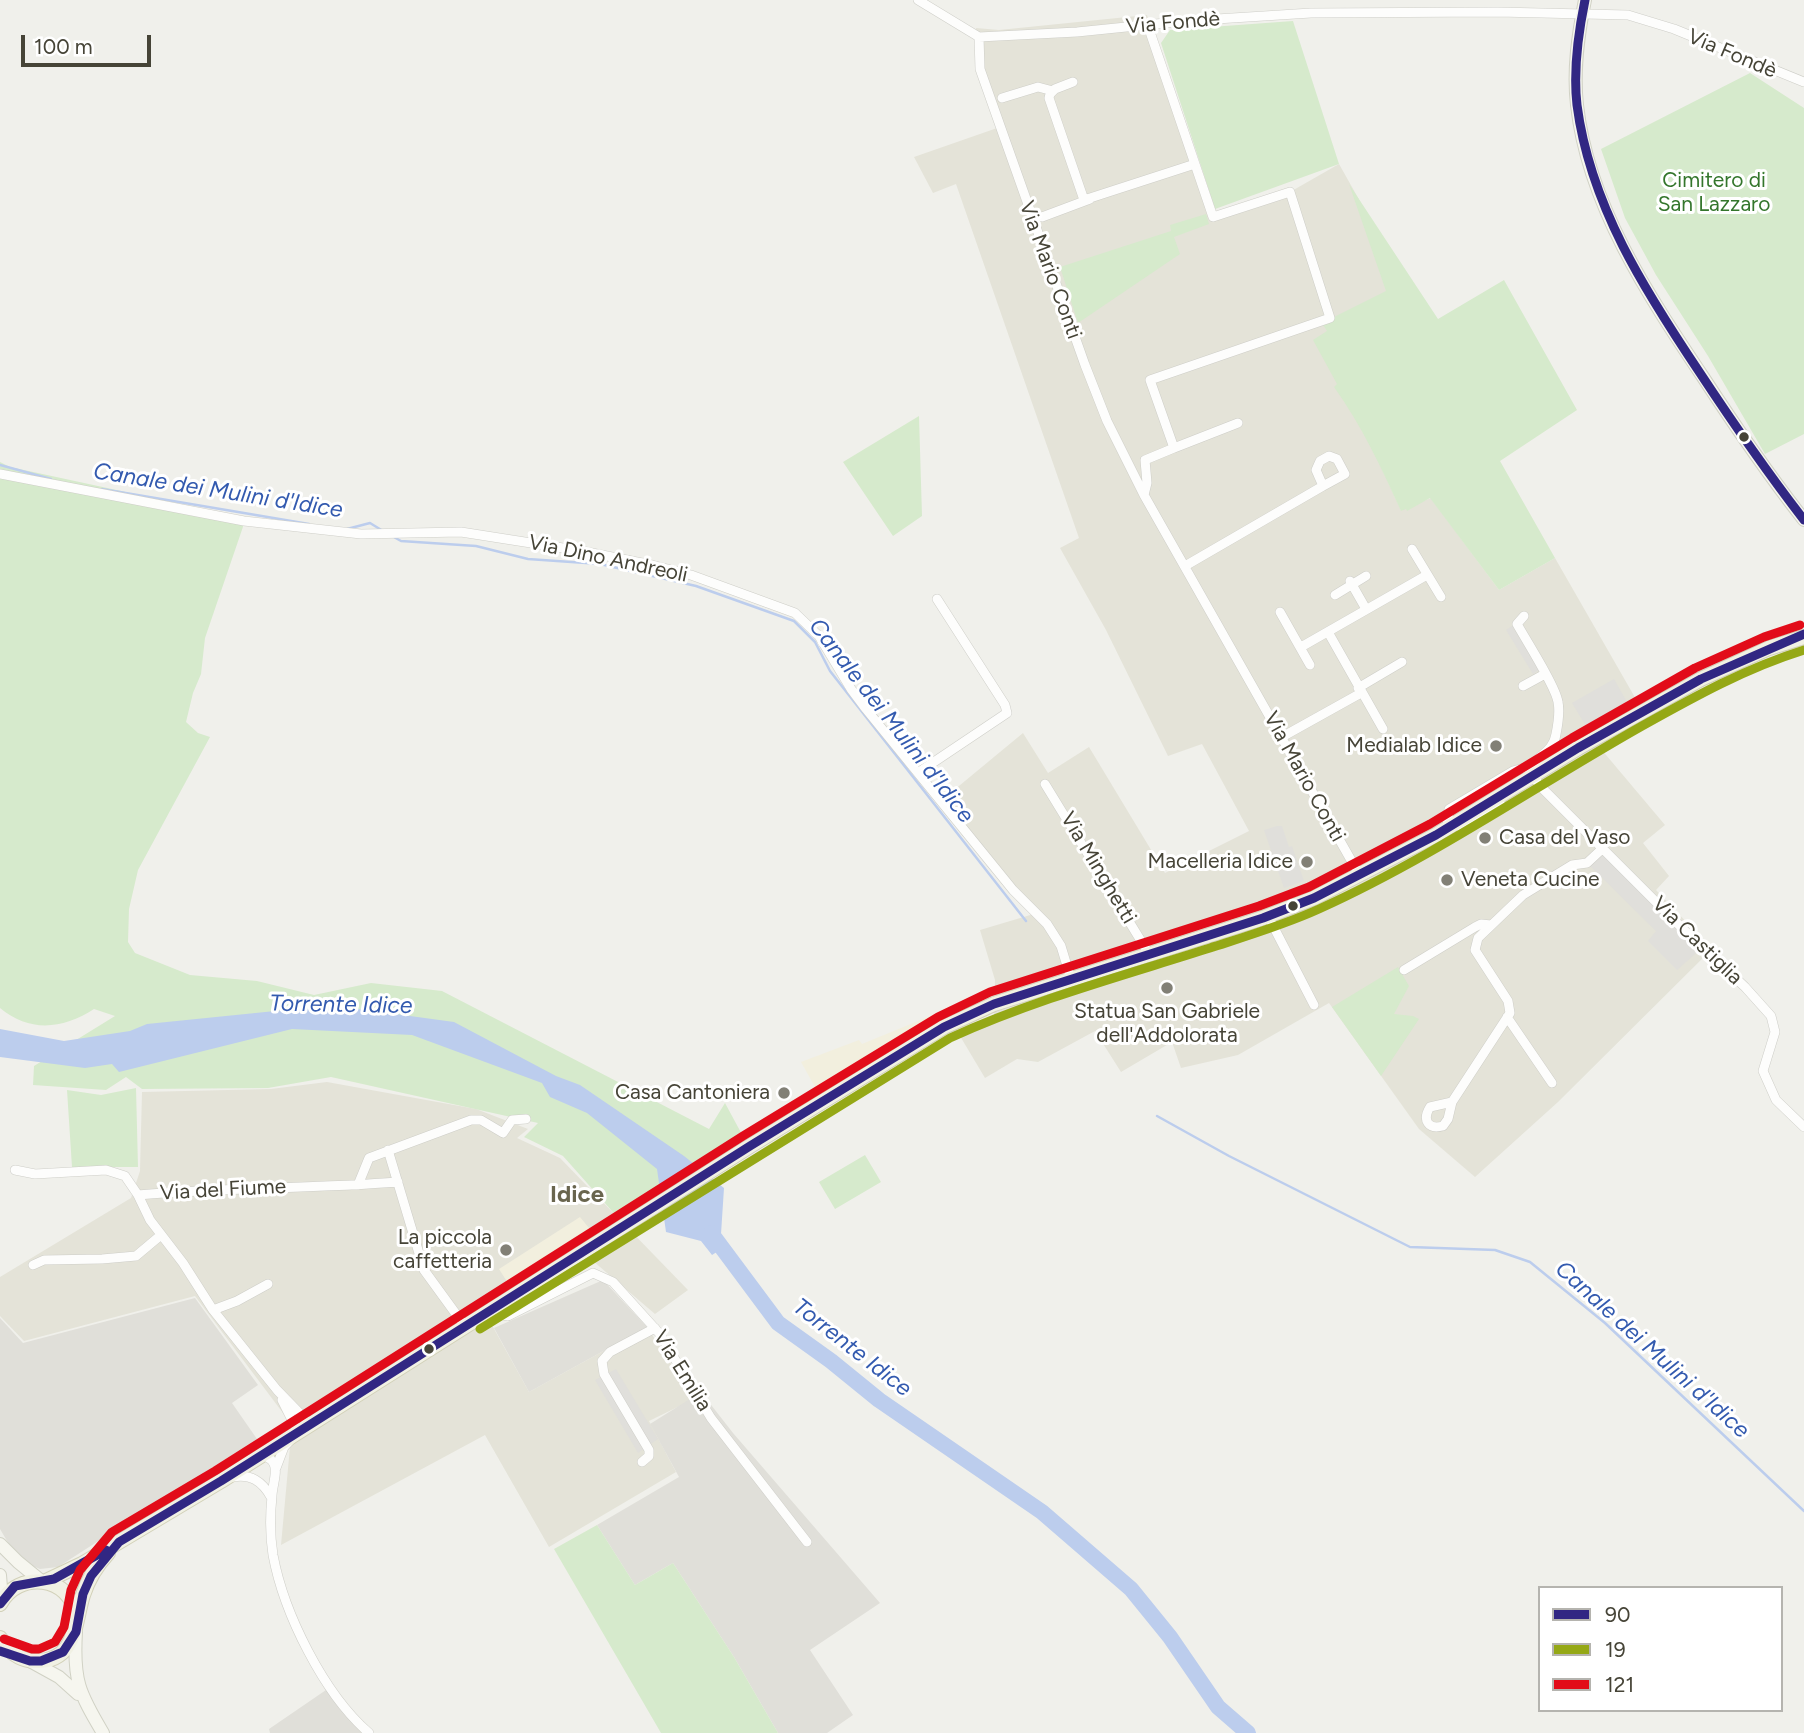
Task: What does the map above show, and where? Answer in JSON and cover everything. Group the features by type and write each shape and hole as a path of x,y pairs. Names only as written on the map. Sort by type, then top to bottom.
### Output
{"main road":[{"path":"1,1602 18,1585 43,1581 82,1564 221,1481 491,1308 944,1027 994,1004 1268,916 1314,898 1451,827 1500,796 1532,771 1731,664 1801,637"},
{"path":"0,1638 6,1652 30,1661 53,1658 63,1651 76,1626 83,1594 91,1576 119,1542"},
{"path":"43,1581 56,1585 72,1600 76,1626"}],"street":[{"path":"918,0 978,37"},
{"path":"1585,0 1575,67 1577,106 1586,153 1609,219 1680,343 1743,438 1804,520"},
{"name":"Via Fondè","path":"978,37 1311,13 1498,12 1613,15 1644,19 1804,82"},
{"path":"1148,26 1213,217 1290,192 1330,318 1150,380 1174,448"},
{"name":"Via Mario Conti","path":"978,37 980,69 1107,421 1144,495 1360,876"},
{"path":"1073,82 1053,91 1049,98 1083,197 1091,199"},
{"path":"1002,98 1038,87 1053,91"},
{"path":"1042,217 1195,164"},
{"path":"1144,495 1147,483 1144,460 1238,423"},
{"name":"Via Dino Andreoli","path":"0,474 244,521 361,534 461,532 594,553 691,575 795,613 819,636 851,690 1013,890 1046,924 1061,946 1071,979"},
{"path":"1185,566 1323,486"},
{"path":"1412,549 1441,597"},
{"path":"1301,647 1427,575"},
{"path":"1335,595 1366,576"},
{"path":"1351,583 1366,609"},
{"path":"919,772 1007,713 1005,705 937,599"},
{"path":"1280,612 1310,666"},
{"path":"1451,827 1449,809 1513,771 1532,771 1535,760 1552,748 1556,738 1558,701 1517,624 1524,617"},
{"path":"1328,632 1383,729"},
{"path":"1282,737 1402,662"},
{"path":"1523,686 1545,674"},
{"path":"1556,738 1567,747 1578,748"},
{"name":"Via Castiglia","path":"1532,771 1602,849 1745,987 1771,1016 1775,1032 1763,1071 1776,1100 1804,1127"},
{"name":"Via Minghetti","path":"1045,784 1149,954"},
{"path":"1452,1102 1507,1017 1511,1006 1475,950 1478,938 1523,895 1572,865 1587,863 1602,849"},
{"path":"1268,916 1314,1005"},
{"path":"1404,970 1475,926 1481,923 1490,925"},
{"path":"1507,1017 1552,1083"},
{"path":"358,1185 369,1158 388,1150 471,1120 481,1120 503,1133 512,1119 526,1119"},
{"path":"388,1150 424,1270 464,1325"},
{"name":"Via del Fiume","path":"15,1170 35,1174 106,1170 125,1176 138,1195 398,1182"},
{"path":"138,1195 150,1220 213,1310 304,1428"},
{"path":"33,1265 44,1260 136,1256 161,1235"},
{"name":"Via Emilia","path":"491,1308 498,1314 508,1316 596,1273 613,1282 667,1344 711,1418 807,1542"},
{"path":"213,1310 237,1301 268,1284"},
{"path":"506,1299 514,1307 525,1307"},
{"path":"642,1462 649,1456 649,1450 604,1374 602,1361 610,1352 655,1328"},
{"path":"277,1390 304,1428"},
{"path":"304,1428 284,1447 276,1468 271,1497 273,1557 296,1630 340,1703 369,1733"},
{"path":"262,1454 272,1460 276,1468"},
{"path":"221,1481 235,1476 248,1476 261,1483 271,1497"},
{"path":"0,1544 43,1581"},
{"path":"0,1575 1,1602"},
{"path":"76,1626 75,1671 82,1698"},
{"path":"30,1661 60,1677 82,1698 103,1733"}],"shaded area":[{"path":"1147,15 1213,217 1290,192 1339,164 1405,281 1351,369 1364,429 1401,510 1431,498 1499,590 1555,558 1637,701 1667,711 1601,749 1665,825 1643,843 1669,876 1656,890 1712,949 1558,1102 1475,1177 1419,1129 1329,1003 1238,1055 1181,1068 1172,1042 1121,1072 1095,1031 1038,1062 1017,1059 985,1078 957,1031 994,1015 995,980 980,930 1037,913 942,800 1023,733 1048,773 1089,747 1165,873 1249,831 1202,744 1168,756 1106,630 1060,548 1079,538 956,184 933,193 914,157 1000,127 980,69 976,28 999,30"},
{"path":"1512,626 1539,670 1533,674 1506,630"},
{"path":"1614,679 1627,702 1586,726 1572,703"},
{"path":"1282,826 1289,847 1292,846 1304,881 1284,888 1264,830"},
{"path":"1602,849 1703,947 1677,970 1648,941 1656,931 1587,863"},
{"path":"940,1012 943,1017 819,1094 801,1062 859,1040 862,1044"},
{"path":"327,1082 476,1109 528,1129 517,1138 560,1158 688,1290 655,1314 593,1261 488,1318 529,1392 647,1327 694,1399 649,1421 676,1472 549,1547 485,1435 281,1545 292,1425 195,1296 24,1341 0,1316 0,1277 131,1198 140,1171 142,1092 271,1089"},
{"path":"580,1217 594,1234 511,1288 499,1269"},
{"path":"603,1280 647,1327 529,1392 494,1328"},
{"path":"195,1298 258,1385 232,1403 257,1439 58,1567 40,1569 26,1563 16,1556 0,1529 0,1318 23,1343"},
{"path":"616,1369 658,1439 638,1453 595,1380"},
{"path":"701,1392 733,1433 880,1603 810,1650 853,1715 827,1733 778,1733 734,1657 673,1563 635,1585 597,1525 679,1477 650,1424"},
{"path":"326,1690 374,1733 270,1733 269,1729"}],"green space":[{"path":"1293,21 1339,164 1215,209 1161,43 1170,30"},
{"name":"Cimitero di San Lazzaro","path":"1750,73 1804,108 1804,434 1765,454 1708,356 1656,275 1625,218 1601,149"},
{"path":"1349,184 1438,319 1504,280 1577,410 1500,461 1555,558 1499,590 1430,498 1407,511 1401,511 1362,432 1334,387 1337,384 1313,340 1327,331 1322,323 1386,291"},
{"path":"1206,214 1209,224 1174,237 1180,254 1078,323 1060,267 1171,231 1170,225"},
{"path":"919,416 922,516 893,536 843,462"},
{"path":"0,462 10,467 246,518 205,638 201,674 186,722 198,733 210,737 138,870 129,909 128,942 135,953 190,975 257,981 314,995 371,983 442,991 709,1129 725,1103 745,1140 619,1219 563,1156 524,1137 538,1123 331,1077 268,1088 142,1089 126,1077 106,1090 33,1085 34,1066 115,1016 94,1009 59,1024 35,1025 23,1022 0,1008"},
{"path":"1398,967 1409,986 1394,1014 1419,1019 1381,1076 1332,1007"},
{"path":"136,1088 138,1167 72,1167 67,1090 101,1095"},
{"path":"865,1155 881,1182 835,1209 819,1182"},
{"path":"597,1525 635,1585 673,1563 734,1657 778,1733 661,1733 554,1549"}],"water":[{"path":"344,1007 454,1022 556,1076 580,1085 684,1156 724,1188 721,1234 728,1245 712,1255 701,1241 666,1232 657,1169 587,1113 550,1097 542,1083 412,1035 292,1029 119,1072 112,1064 85,1068 0,1057 0,1029 64,1041 130,1031 147,1024"}],"waterway":[{"name":"Canale dei Mulini d'Idice","path":"0,465 51,479"},
{"name":"Canale dei Mulini d'Idice","path":"102,489 309,524"},
{"name":"Canale dei Mulini d'Idice","path":"347,529 370,523 383,531"},
{"name":"Canale dei Mulini d'Idice","path":"392,536 401,541 476,546 528,559 600,564 696,586 794,621 815,642 830,671 1026,921"},
{"name":"Canale dei Mulini d'Idice","path":"1157,1116 1229,1156 1410,1247 1495,1250 1530,1262 1605,1323 1804,1511"},
{"name":"Torrente Idice","path":"711,1233 778,1323 879,1400 1042,1512 1131,1589 1170,1637 1218,1707 1248,1733"}],"transit line":[{"name":"90","path":"1585,0 1577,52 1577,105 1594,178 1607,212 1659,311 1750,447 1804,520"},
{"name":"121","path":"4,1639 32,1649 55,1642 64,1627 71,1590 80,1570 112,1532 215,1471 743,1136 938,1017 990,992 1259,906 1309,887 1430,824 1695,668 1764,637 1800,625"},
{"name":"90","path":"0,1651 30,1661 41,1661 63,1652 76,1632 83,1594 91,1576 119,1542 221,1481 750,1146 944,1027 994,1004 1263,918 1314,898 1436,835 1578,748 1701,679 1804,634"},
{"name":"19","path":"480,1329 950,1038 1046,1000 1252,935 1319,909 1442,845 1681,704 1741,674 1804,650"},
{"name":"90","path":"0,1604 15,1586 54,1579 106,1550"}],"place":[{"name":"Medialab Idice","path":"1496,746"},
{"name":"Casa del Vaso","path":"1485,838"},
{"name":"Macelleria Idice","path":"1307,862"},
{"name":"Veneta Cucine","path":"1447,880"},
{"name":"Statua San Gabriele dell'Addolorata","path":"1167,988"},
{"name":"Casa Cantoniera","path":"784,1093"},
{"name":"La piccola caffetteria","path":"506,1250"}],"district":[{"name":"Idice","path":"577,1195"}]}
